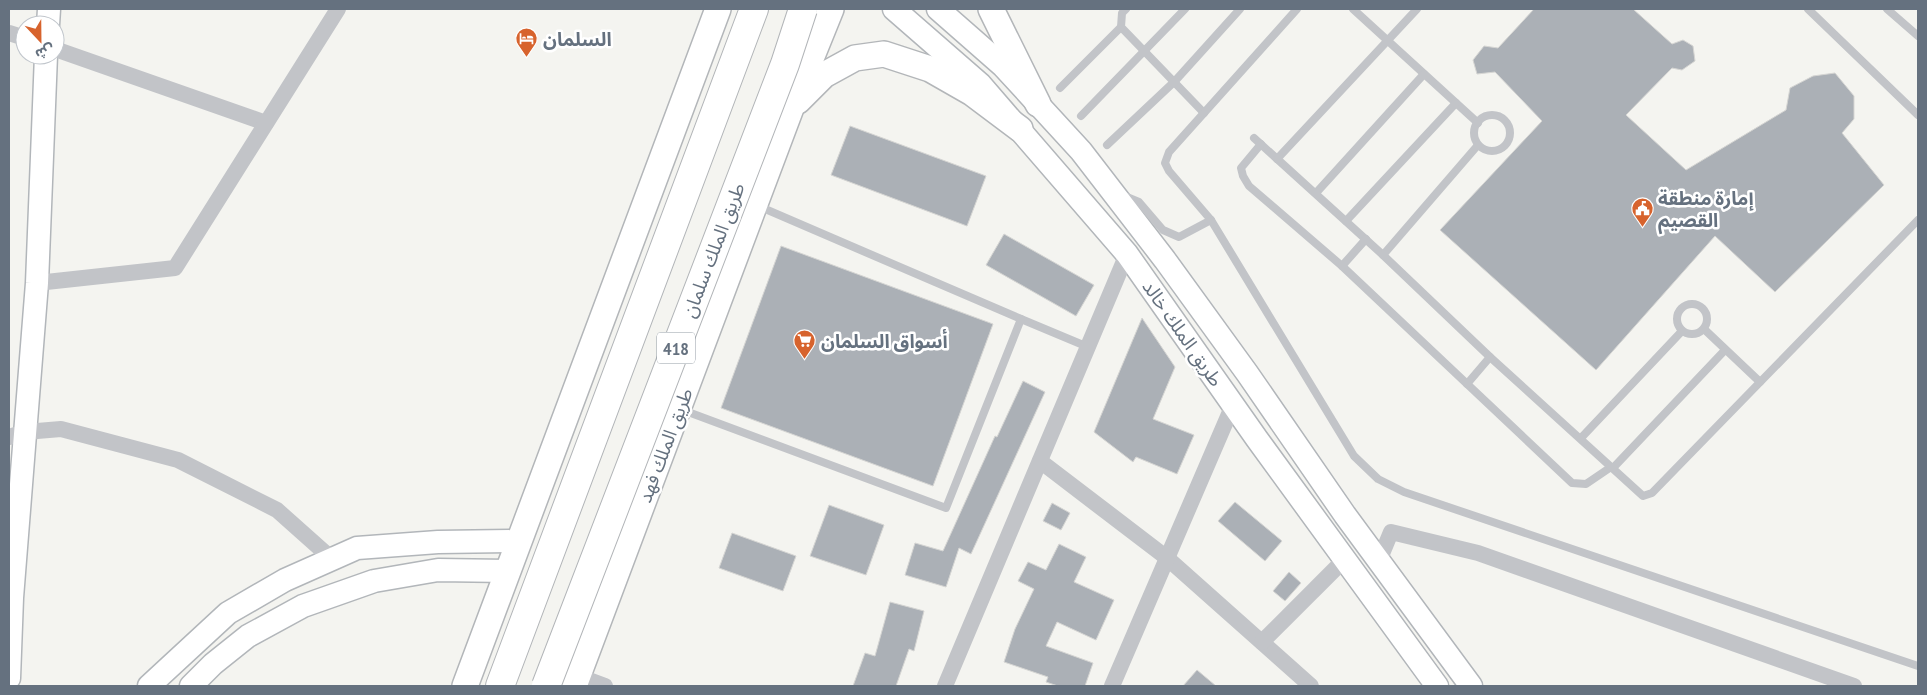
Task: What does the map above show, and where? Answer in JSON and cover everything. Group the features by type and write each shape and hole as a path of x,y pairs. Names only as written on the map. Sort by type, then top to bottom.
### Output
{"highway":[{"name":"418","path":"500,686 754,9"},
{"name":"طريق الملك سلمان","path":"546,686 778,82 801,9"}],"main road":[{"path":"465,686 718,9"},
{"path":"698,64 726,9"},
{"path":"792,105 808,30 801,9"},
{"name":"طريق الملك فهد","path":"576,681 792,105 831,9"},
{"name":"طريق الملك خالد","path":"894,9 980,84 1127,254 1233,405 1437,686"},
{"name":"طريق الملك خالد","path":"938,9 1003,66 1081,151 1165,260 1379,561 1471,686"},
{"path":"991,9 1038,104"},
{"path":"792,105 824,75 855,58 884,54 930,69 972,94 1020,129"},
{"path":"9,678 17,435 36,283 46,65"},
{"path":"149,686 228,613 285,580 357,548 438,542 519,541"},
{"path":"191,686 213,664 248,636 303,606 383,580 438,570 508,571"}],"street":[{"path":"36,283 175,268 338,9"},
{"path":"65,53 266,123"},
{"path":"945,686 1127,254"},
{"path":"1112,686 1233,405"},
{"path":"17,435 62,430 178,460 277,510 332,559"},
{"path":"1040,461 1167,558 1311,686"},
{"path":"1379,561 1391,532 1478,553 1854,686"},
{"path":"1262,642 1344,559"},
{"path":"576,681 605,686"}],"lane":[{"path":"1060,88 1121,28 1122,13 1126,9"},
{"path":"1080,116 1145,52 1185,9"},
{"path":"1107,145 1175,81 1240,9"},
{"path":"1297,9 1169,152 1165,163 1169,171 1211,220 1354,456 1378,480 1413,495 1918,666"},
{"path":"1353,9 1478,122"},
{"path":"1277,159 1417,9"},
{"path":"1808,9 1918,115"},
{"path":"1887,9 1918,36"},
{"path":"1121,28 1204,112"},
{"path":"1316,193 1424,74"},
{"path":"1346,221 1456,103"},
{"path":"1492,116 1500,117 1506,122 1510,129 1510,137 1500,150 1484,150 1478,145 1474,138 1474,130 1478,122 1484,117 1492,116"},
{"path":"1725,350 1612,467 1586,484 1572,483 1342,266 1249,186 1241,168 1257,141 1366,239 1490,357 1581,438 1612,467 1642,496 1652,493 1918,220"},
{"path":"1383,255 1478,145"},
{"path":"1113,193 1129,196 1139,202 1164,230 1179,237 1211,220"},
{"path":"755,205 1088,348"},
{"path":"1342,266 1366,239"},
{"path":"1695,304 1702,308 1706,314 1707,322 1704,329 1698,334 1682,331 1678,325 1677,317 1681,310 1687,305 1695,304"},
{"path":"678,409 946,508 1021,320"},
{"path":"1704,329 1760,382"},
{"path":"1581,438 1682,331"},
{"path":"1467,384 1490,357"}],"building":[{"path":"1534,9 1633,9 1672,44 1683,40 1693,46 1695,61 1682,70 1672,68 1626,115 1686,170 1786,110 1790,88 1813,76 1835,73 1854,96 1854,119 1842,133 1884,185 1775,292 1715,236 1596,370 1440,230 1542,121 1495,72 1477,74 1473,60 1484,46 1498,48"},
{"path":"850,126 986,176 967,226 831,175"},
{"path":"1004,234 1094,285 1076,316 986,265"},
{"path":"781,246 993,324 933,486 721,408"},
{"path":"1142,318 1175,367 1153,419 1194,435 1177,474 1136,457 1133,462 1094,432"},
{"path":"1023,381 1045,392 971,554 959,548 946,587 905,575 915,543 943,551 995,436 997,437"},
{"path":"1235,502 1282,541 1265,561 1218,521"},
{"path":"1052,503 1070,513 1061,530 1043,521"},
{"path":"829,505 884,525 866,575 810,556"},
{"path":"732,533 796,556 783,591 719,568"},
{"path":"1059,544 1086,557 1074,582 1114,600 1096,640 1057,622 1046,646 1093,663 1085,686 1058,686 1046,682 1048,677 1004,662 1015,629 1034,589 1018,581 1028,562 1046,570"},
{"path":"1289,572 1301,583 1285,601 1273,591"},
{"path":"890,602 924,611 914,651 909,649 896,686 853,686 865,653 875,656"},
{"path":"1197,670 1216,686 1183,686"}],"place":[{"name":"السلمان","path":"527,58"},
{"name":"إمارة منطقة القصيم","path":"1642,228"},
{"name":"أسواق السلمان","path":"805,360"}]}
